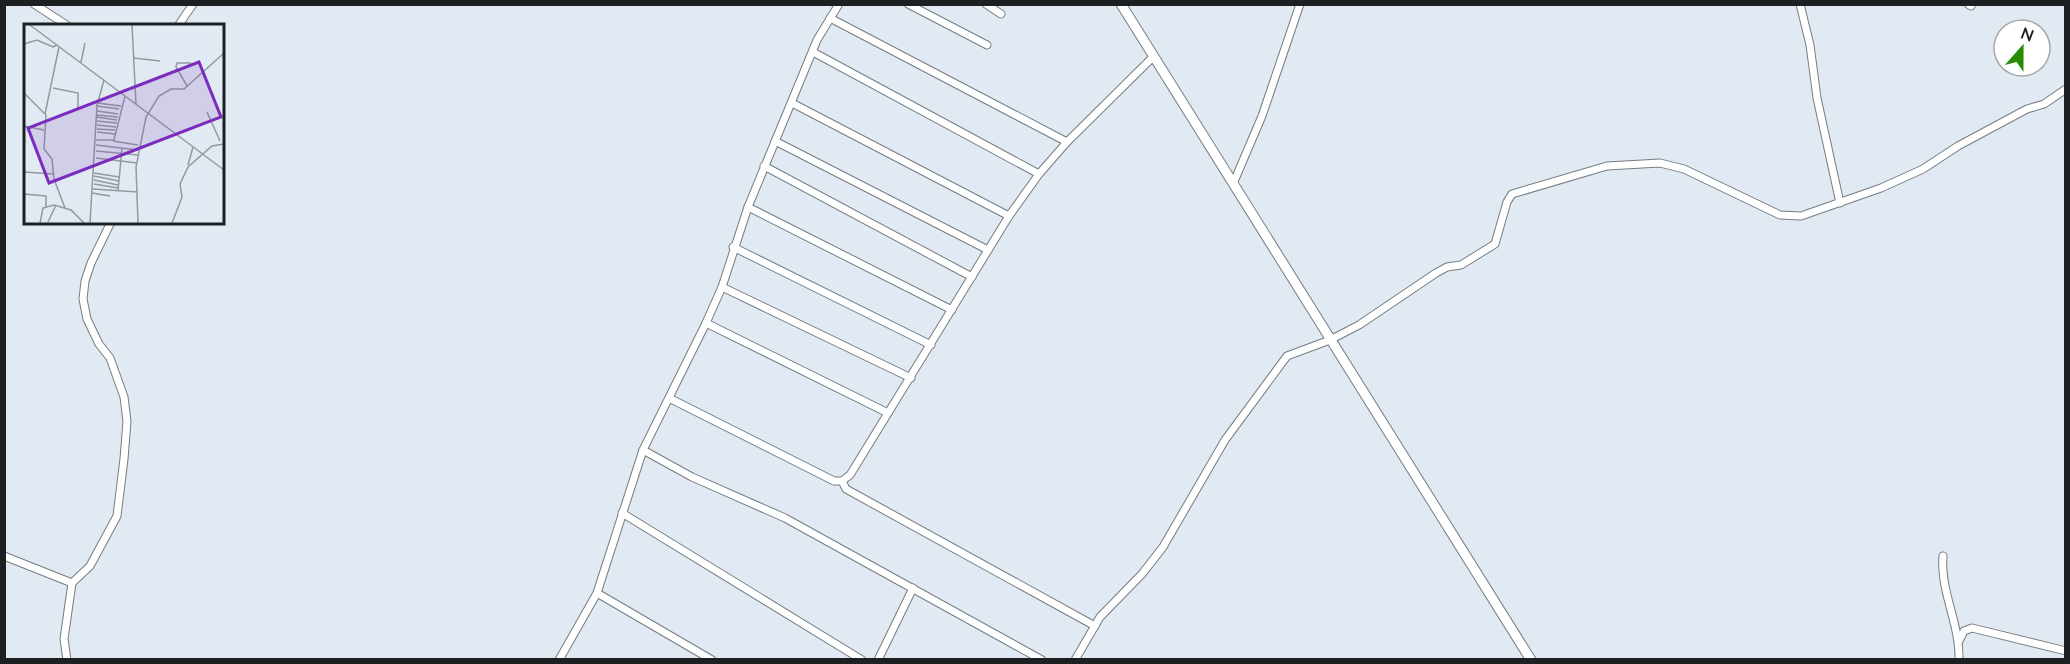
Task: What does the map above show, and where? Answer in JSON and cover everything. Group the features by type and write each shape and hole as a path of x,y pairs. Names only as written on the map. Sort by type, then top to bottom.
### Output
{"street":[{"path":"34,4 65,24"},
{"path":"179,24 193,4"},
{"path":"559,660 597,593 643,450 722,287 764,166 813,52 839,4"},
{"path":"908,4 987,45"},
{"path":"986,4 1001,14"},
{"path":"1121,4 1531,660"},
{"path":"1233,184 1262,116 1300,4"},
{"path":"1800,4 1810,45 1817,98 1840,203"},
{"path":"830,18 1067,142"},
{"path":"813,52 1039,174"},
{"path":"669,398 834,481 842,481 850,475 1009,216 1039,174 1067,142 1154,57"},
{"path":"1075,660 1095,626 1153,561 1225,440 1278,366 1296,351 1330,340 1359,325 1436,273 1448,267 1461,266 1495,244 1501,230 1506,202 1512,194 1607,166 1660,163 1670,165 1788,217 1808,214 1881,188 1923,169 1958,146 2028,108 2044,104 2066,88"},
{"path":"792,103 1009,216"},
{"path":"775,141 988,250"},
{"path":"764,166 972,277"},
{"path":"748,207 952,309"},
{"path":"67,660 64,639 72,596 72,583 90,566 117,516 124,459 127,421 124,397 110,358 99,344 87,319 84,299 85,281 91,263 110,224"},
{"path":"734,247 931,345"},
{"path":"722,287 910,378"},
{"path":"706,323 888,413"},
{"path":"643,450 692,477 785,518 1042,660"},
{"path":"842,481 846,489 1095,626"},
{"path":"622,513 862,660"},
{"path":"4,556 72,583"},
{"path":"1943,556 1944,586 1954,612 1959,641 1959,660"},
{"path":"878,660 913,588"},
{"path":"597,593 712,660"},
{"path":"1959,641 1964,631 1972,628 2066,651"}]}
